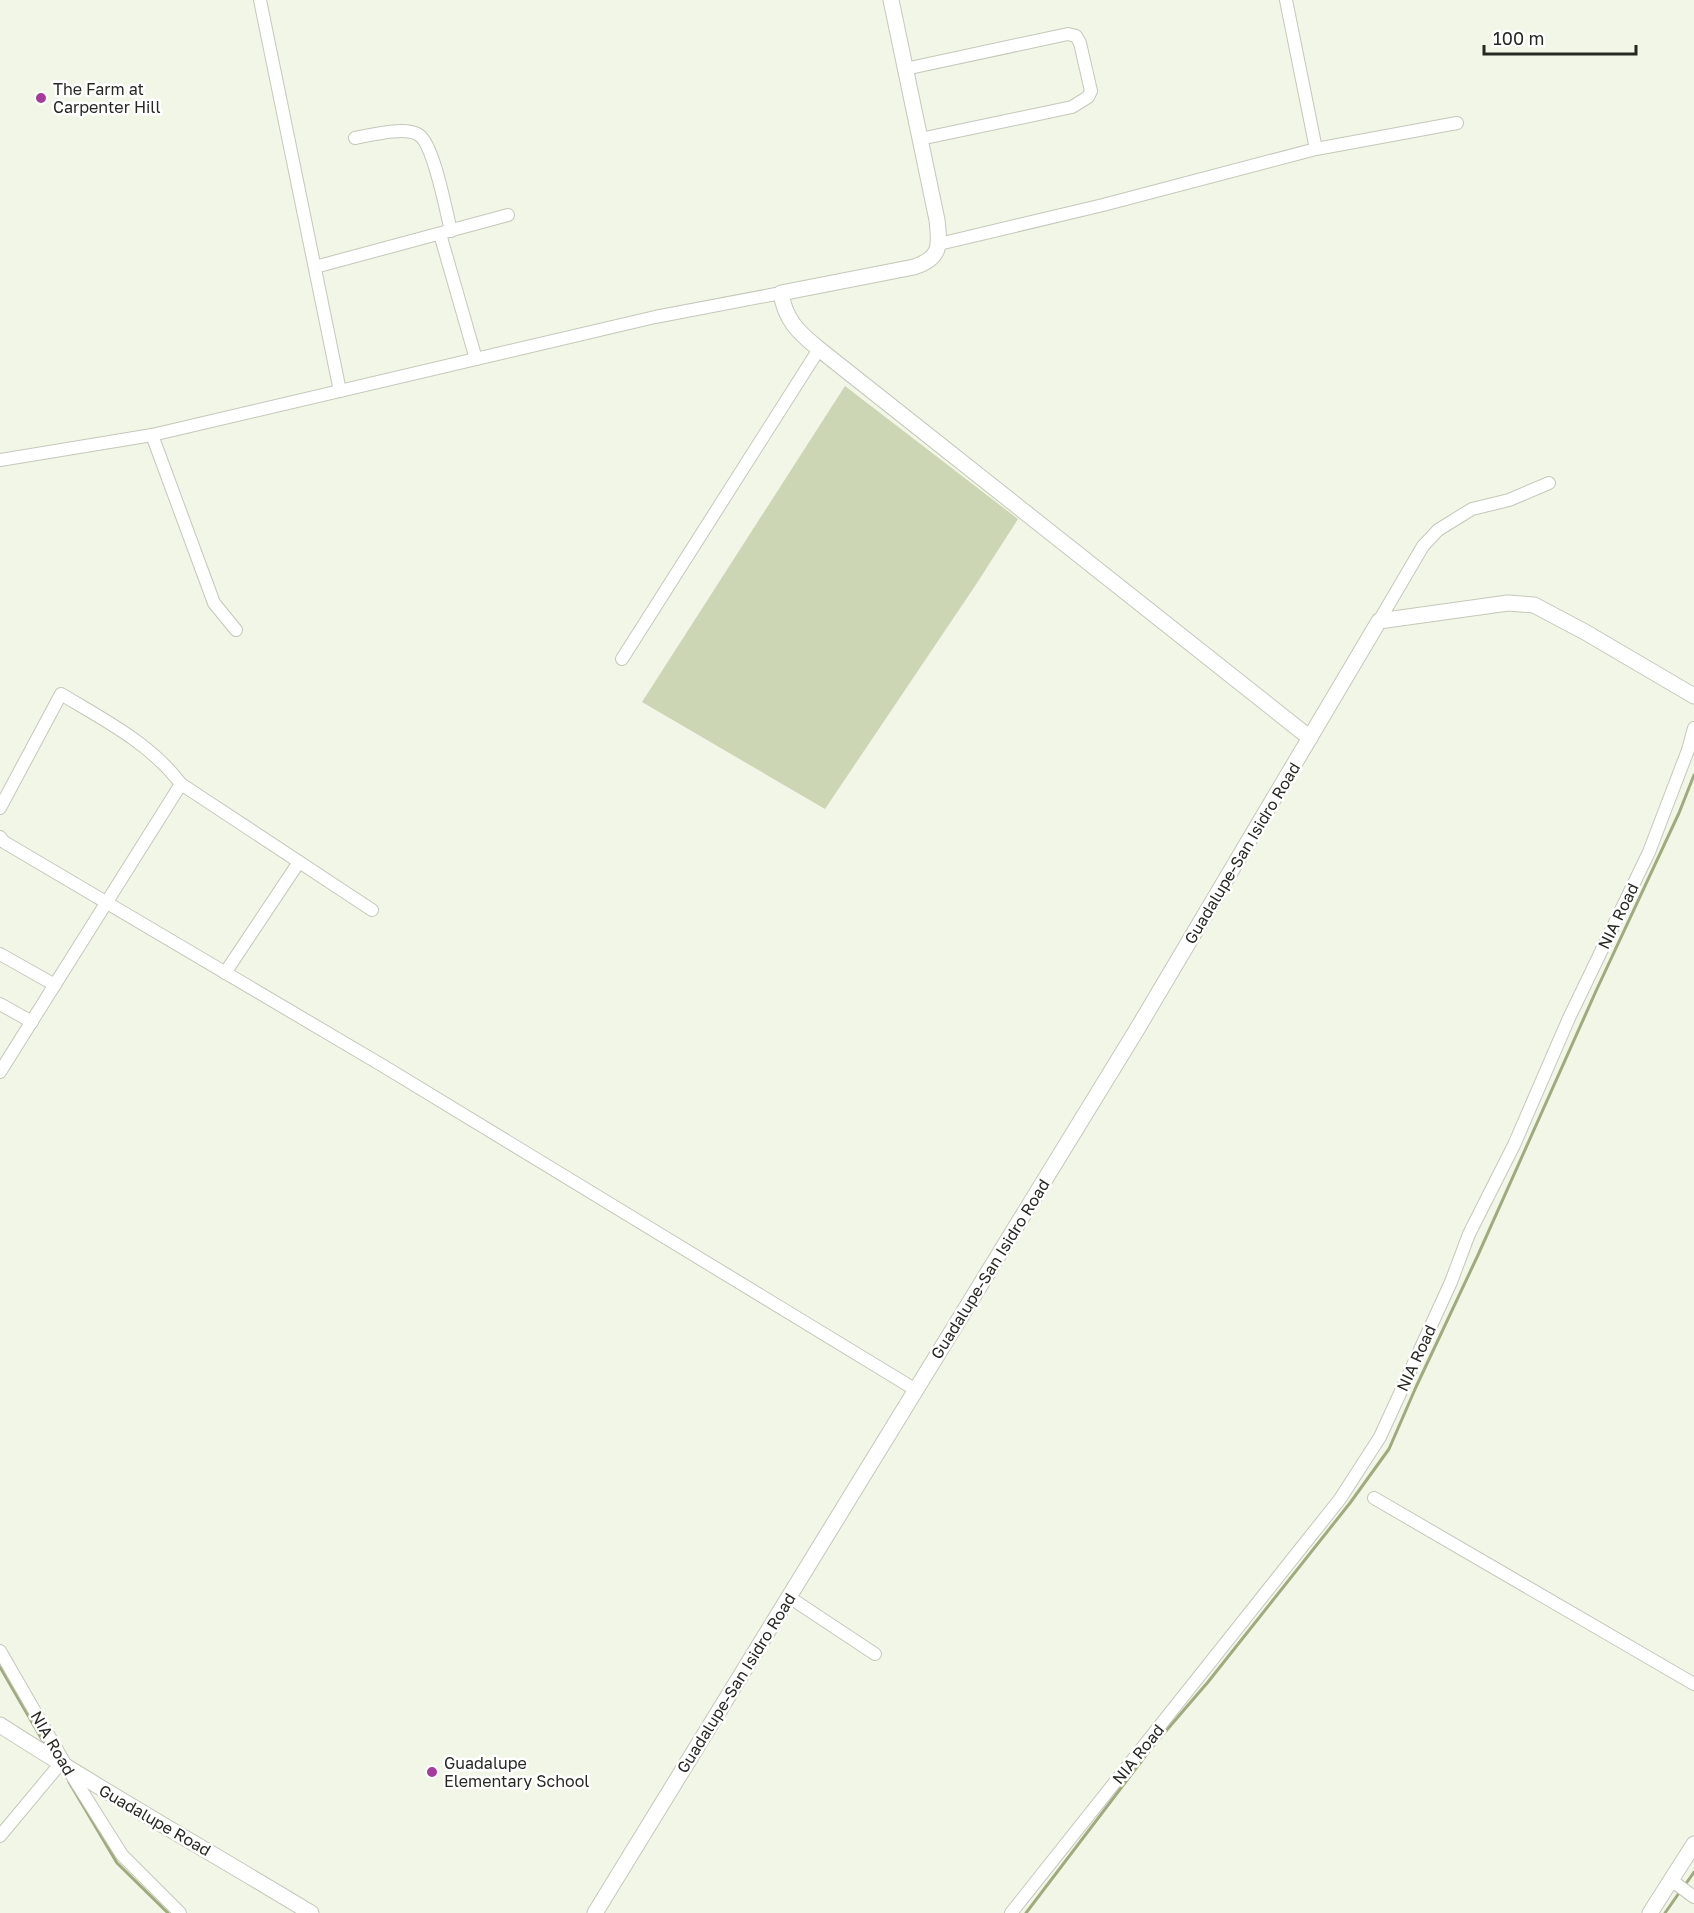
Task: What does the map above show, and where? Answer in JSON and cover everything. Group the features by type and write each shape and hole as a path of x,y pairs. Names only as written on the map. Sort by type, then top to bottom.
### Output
{"street":[{"path":"260,0 340,391"},
{"path":"0,460 152,435 655,317 926,263 933,257 939,244 937,220 891,0"},
{"path":"1286,0 1316,149"},
{"path":"905,69 1068,34 1076,36 1080,43 1091,91 1088,97 1072,107 920,139"},
{"path":"939,244 1103,205 1316,149 1457,123"},
{"path":"355,138 408,132 419,135 427,144 432,157 445,232 476,359"},
{"path":"315,267 508,215"},
{"path":"781,293 790,322 819,350 1310,738"},
{"path":"622,659 819,350"},
{"path":"152,435 214,603 236,630"},
{"path":"1379,621 1423,546 1438,530 1472,509 1509,500 1548,483"},
{"path":"1379,621 1508,603 1534,605 1586,632 1694,696"},
{"name":"Guadalupe-San Isidro Road","path":"595,1913 1126,1048 1379,621"},
{"path":"0,808 61,694 151,752 181,784 372,910"},
{"name":"NIA Road","path":"1011,1913 1340,1499 1380,1437 1439,1308 1469,1234 1514,1145 1569,1018 1649,852 1688,750 1694,728"},
{"path":"0,1072 181,784"},
{"path":"0,837 4,842 451,1107 916,1390"},
{"path":"225,973 299,862"},
{"path":"0,954 55,985"},
{"path":"0,1005 32,1022"},
{"path":"1374,1498 1694,1684"},
{"path":"789,1597 874,1654"},
{"name":"NIA Road","path":"0,1652 64,1766 122,1855 180,1913"},
{"name":"Guadalupe Road","path":"0,1725 64,1766 311,1913"},
{"path":"0,1836 64,1766"},
{"path":"1650,1913 1694,1844"},
{"path":"1671,1880 1694,1897"}],"green space":[{"path":"845,386 1018,519 825,809 642,702"}],"waterway":[{"path":"1026,1913 1153,1746 1208,1682 1350,1503 1389,1449 1679,813 1694,775"},
{"path":"0,1667 44,1743"},
{"path":"69,1782 117,1863 168,1913"},
{"path":"1685,1885 1694,1872"},
{"path":"1665,1913 1679,1893"}],"place":[{"name":"The Farm at Carpenter Hill","path":"41,98"},
{"name":"Guadalupe Elementary School","path":"432,1772"}]}
